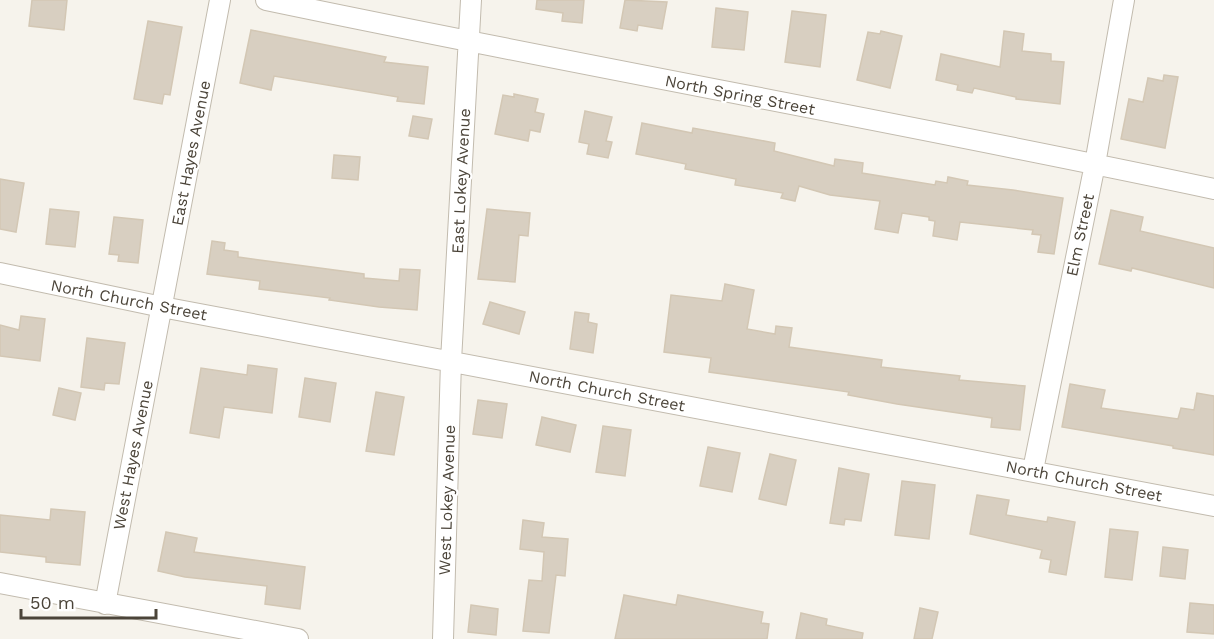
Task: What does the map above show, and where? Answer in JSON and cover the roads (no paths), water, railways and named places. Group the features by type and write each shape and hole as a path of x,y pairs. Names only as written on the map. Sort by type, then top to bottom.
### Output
{"street":[{"name":"East Hayes Avenue","path":"162,307 220,0"},
{"name":"North Spring Street","path":"266,0 1214,189"},
{"name":"East Lokey Avenue","path":"450,361 471,0"},
{"name":"Elm Street","path":"1033,470 1095,164 1124,0"},
{"name":"North Church Street","path":"0,273 162,307 1214,506"},
{"name":"West Hayes Avenue","path":"105,604 162,307"},
{"name":"West Lokey Avenue","path":"443,639 450,361"},
{"path":"0,583 298,639"}]}
